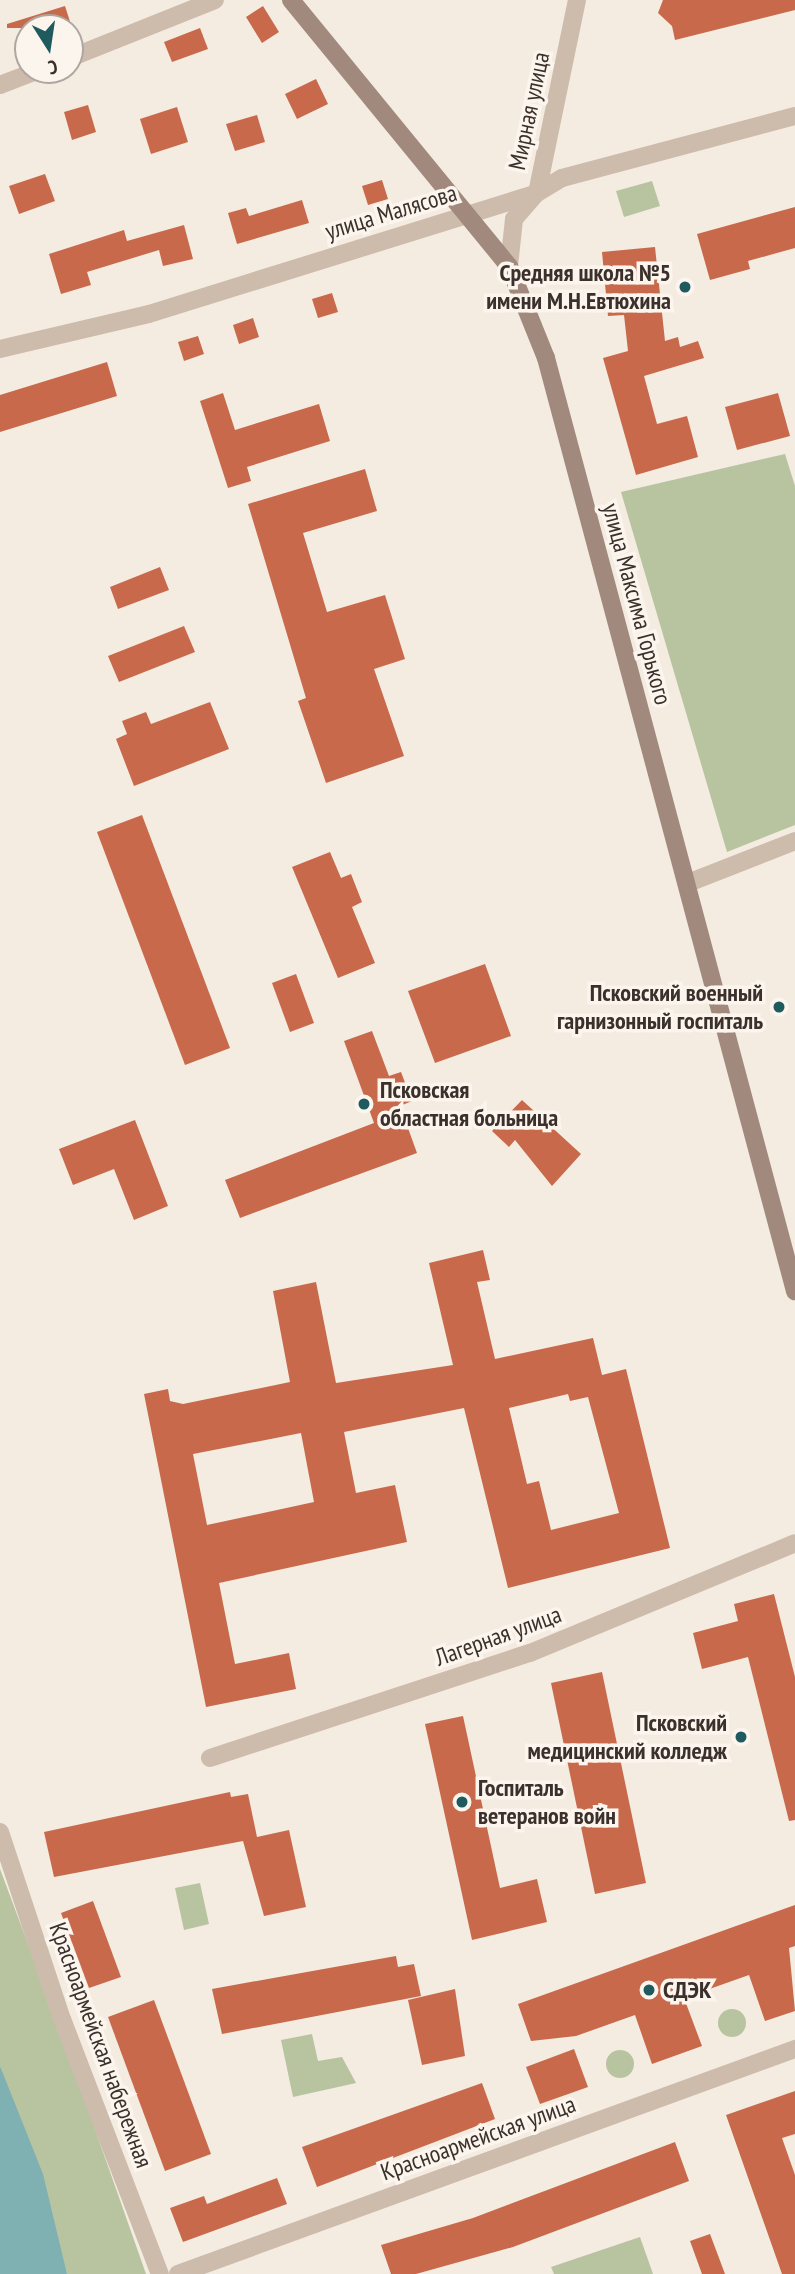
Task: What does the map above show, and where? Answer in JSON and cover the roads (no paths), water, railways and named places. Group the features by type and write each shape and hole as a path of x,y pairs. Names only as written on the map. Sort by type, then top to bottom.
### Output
{"main road":[{"name":"улица Максима Горького","path":"291,0 509,266 547,358 795,1291"}],"street":[{"path":"84,52 215,0"},
{"name":"Мирная улица","path":"509,266 514,219 537,193 577,0"},
{"name":"улица Малясова","path":"0,349 149,314 537,193 562,178 795,116"},
{"path":"688,883 795,841"},
{"name":"Лагерная улица","path":"210,1758 530,1653 795,1543"},
{"name":"Красноармейская набережная","path":"0,1832 62,2019 160,2274"},
{"name":"Красноармейская улица","path":"178,2274 795,2049"}],"water":[{"path":"0,2066 43,2174 67,2274 0,2274"}],"place":[{"name":"Средняя школа №5 имени М.Н.Евтюхина","path":"685,287"},
{"name":"Псковский военный гарнизонный госпиталь","path":"779,1007"},
{"name":"Псковская областная больница","path":"364,1104"},
{"name":"Псковский медицинский колледж","path":"741,1737"},
{"name":"Госпиталь ветеранов войн","path":"462,1802"},
{"name":"СДЭК","path":"649,1990"}]}
